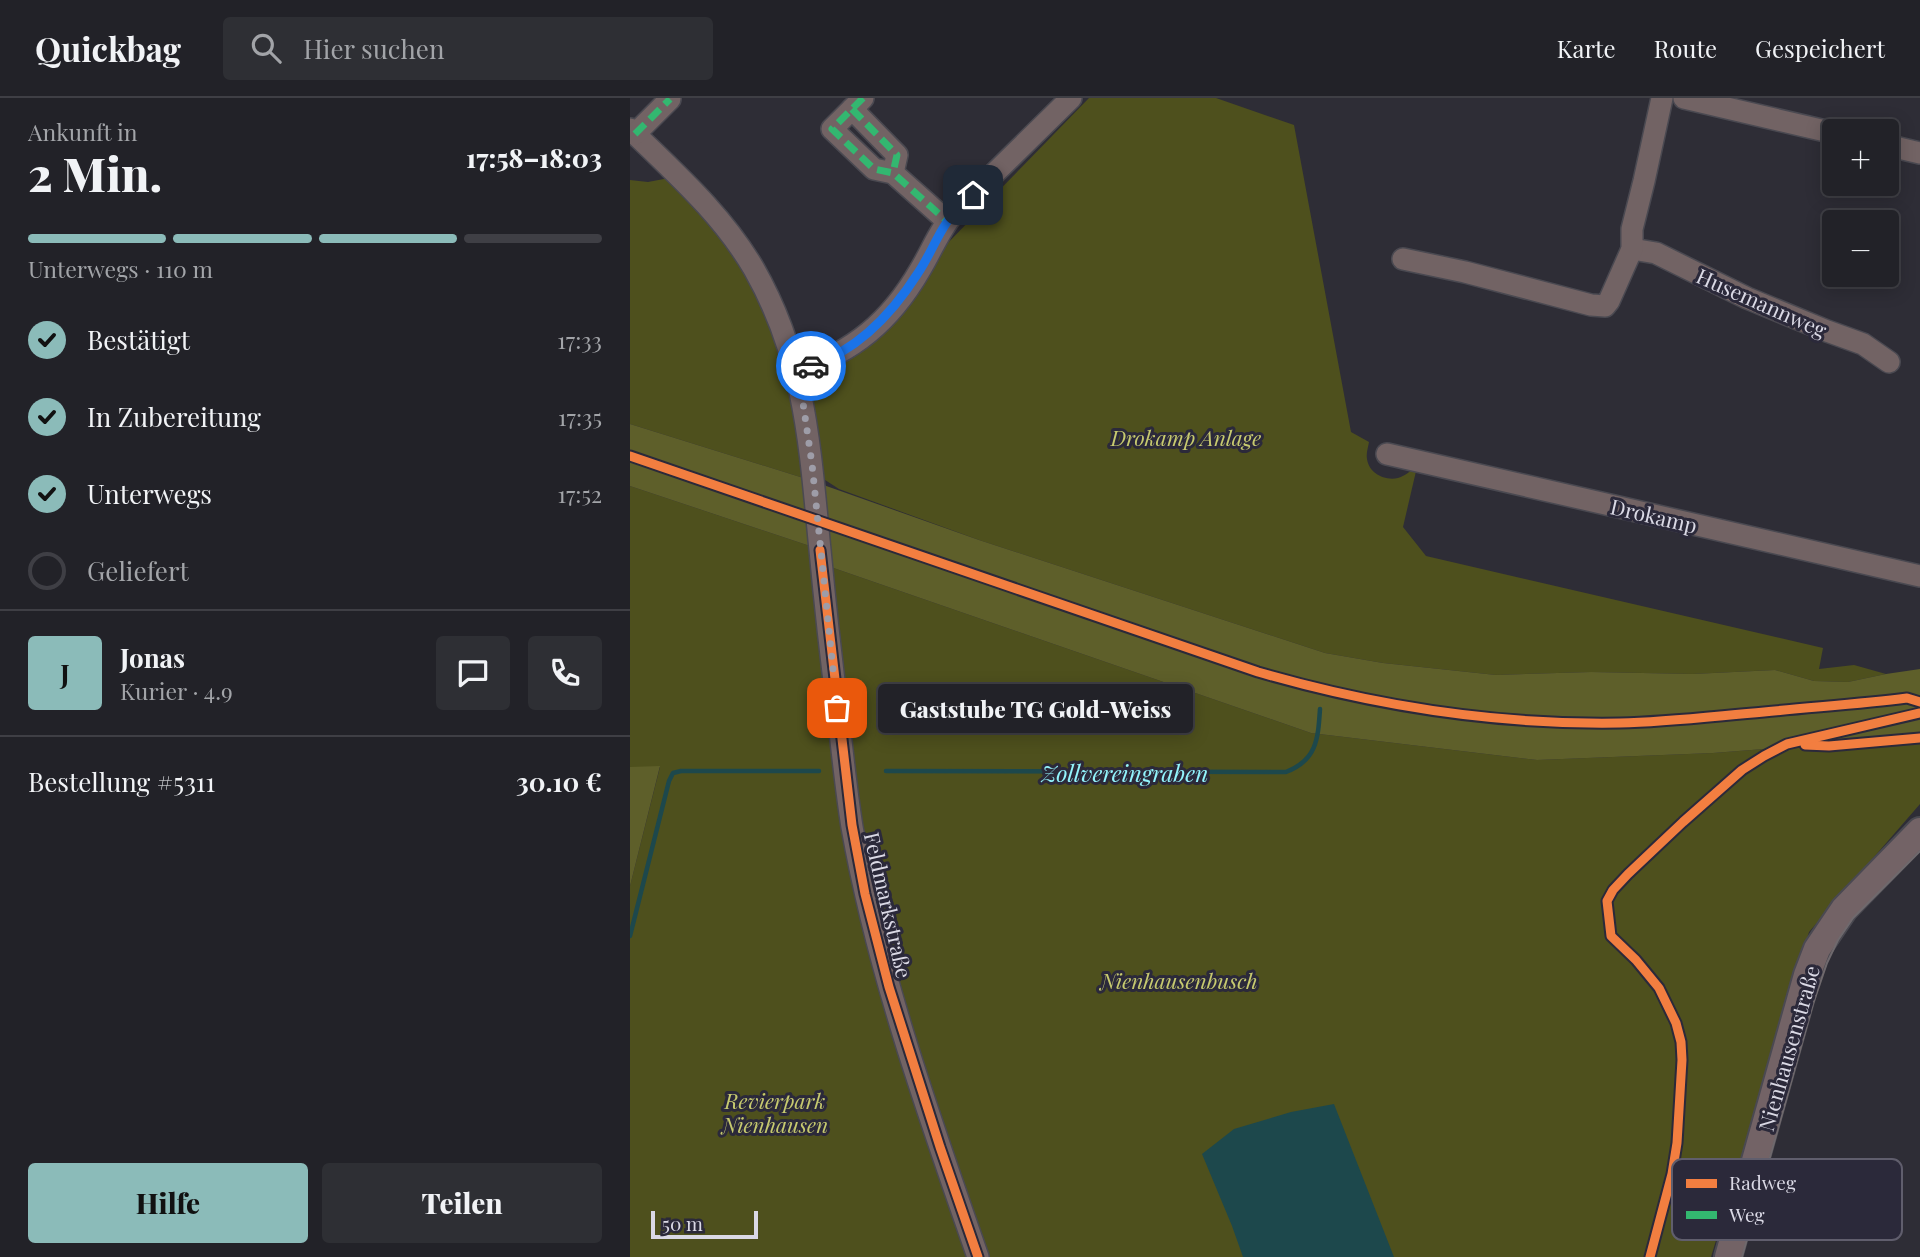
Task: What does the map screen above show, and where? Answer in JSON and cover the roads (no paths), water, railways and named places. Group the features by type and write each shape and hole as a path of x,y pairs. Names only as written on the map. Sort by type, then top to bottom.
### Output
{"main road":[{"name":"Nienhausenstraße","path":"1755,1159 1807,975 1817,949 1844,909 1920,831"},
{"name":"Nienhausenstraße","path":"1728,1257 1733,1240"}],"street":[{"path":"797,371 825,361 876,327 920,271 947,221 1071,98"},
{"path":"1404,259 1605,306 1632,249 1632,229 1662,98"},
{"path":"1684,98 1822,130"},
{"path":"633,132 670,99"},
{"path":"893,173 897,155 858,103 832,129 874,169 893,173 947,221"},
{"name":"Feldmarkstraße","path":"633,132 691,188 734,238 754,270 782,327 797,371 812,464 852,825 865,894 893,999 978,1257"},
{"path":"1899,148 1920,153"},
{"name":"Husemannweg","path":"1632,249 1656,253 1747,298 1863,344 1889,362"},
{"name":"Drokamp","path":"1387,454 1920,576"}],"waterway":[{"name":"Zollvereingraben","path":"886,771 1286,772 1310,755 1317,739 1320,709"},
{"name":"Zollvereingraben","path":"630,936 673,773 819,771"}],"tram line":[{"path":"1770,1159 1813,1004 1838,940 1853,918 1920,851"},
{"path":"1742,1257 1747,1240"}],"place":[{"name":"Gaststube TG Gold-Weiss","path":"837,708"}],"park label":[{"name":"Drokamp Anlage","path":"1186,437"},
{"name":"Nienhausenbusch","path":"1179,980"},
{"name":"Revierpark Nienhausen","path":"775,1112"}]}
